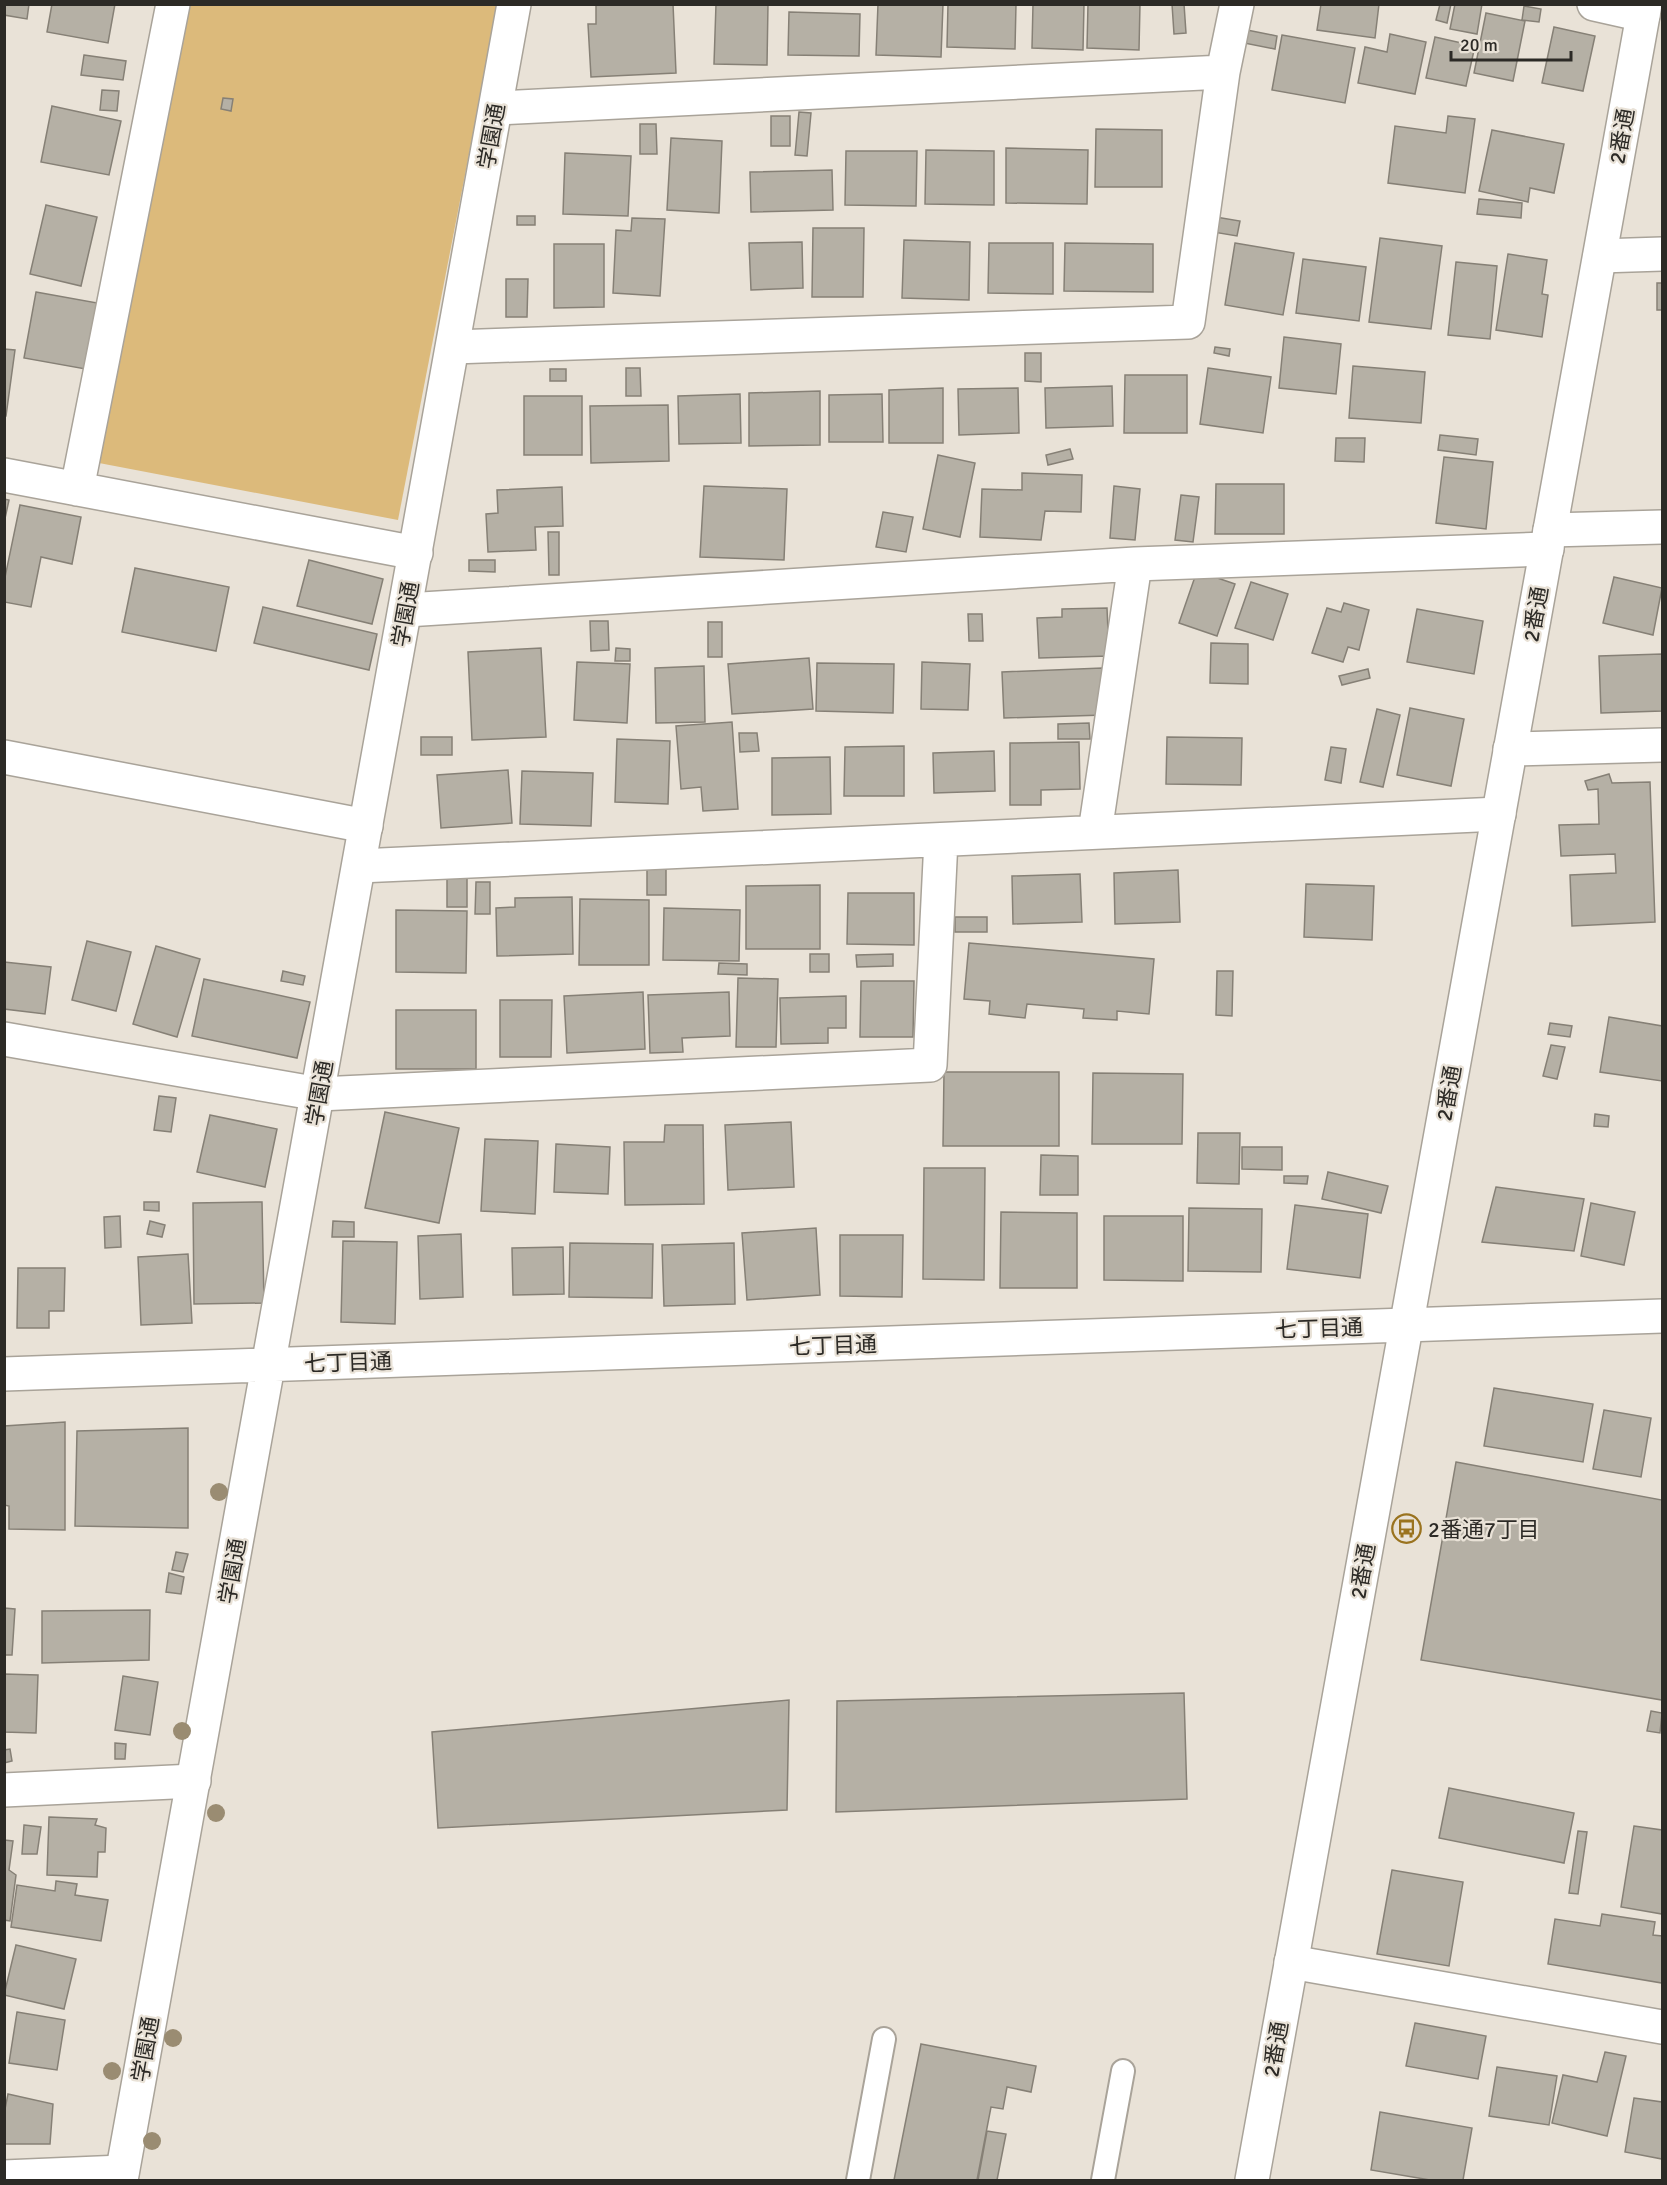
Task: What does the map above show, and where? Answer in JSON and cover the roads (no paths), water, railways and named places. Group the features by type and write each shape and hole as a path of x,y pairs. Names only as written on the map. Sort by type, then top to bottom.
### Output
{"street":[{"path":"77,489 173,4"},
{"name":"学園通","path":"121,2176 270,1365 514,4"},
{"path":"453,347 1188,322 1223,72 1237,4"},
{"path":"1594,4 1644,10"},
{"name":"2番通","path":"1252,2181 1644,10"},
{"path":"496,108 1223,72"},
{"path":"1600,256 1662,254"},
{"path":"4,475 416,554"},
{"path":"405,610 1549,540 1662,527"},
{"path":"1095,832 1135,564"},
{"path":"1510,749 1662,745"},
{"path":"4,757 366,826"},
{"path":"359,866 1499,814"},
{"path":"4,1039 319,1094 930,1065 941,840"},
{"name":"七丁目通","path":"4,1374 1662,1316"},
{"path":"4,1790 194,1781"},
{"path":"1291,1962 1662,2026"},
{"path":"4,2177 121,2176"}],"lane":[{"path":"858,2181 884,2039"},
{"path":"1103,2181 1122,2071"}],"place":[{"name":"2番通7丁目","path":"1407,1529"}]}
